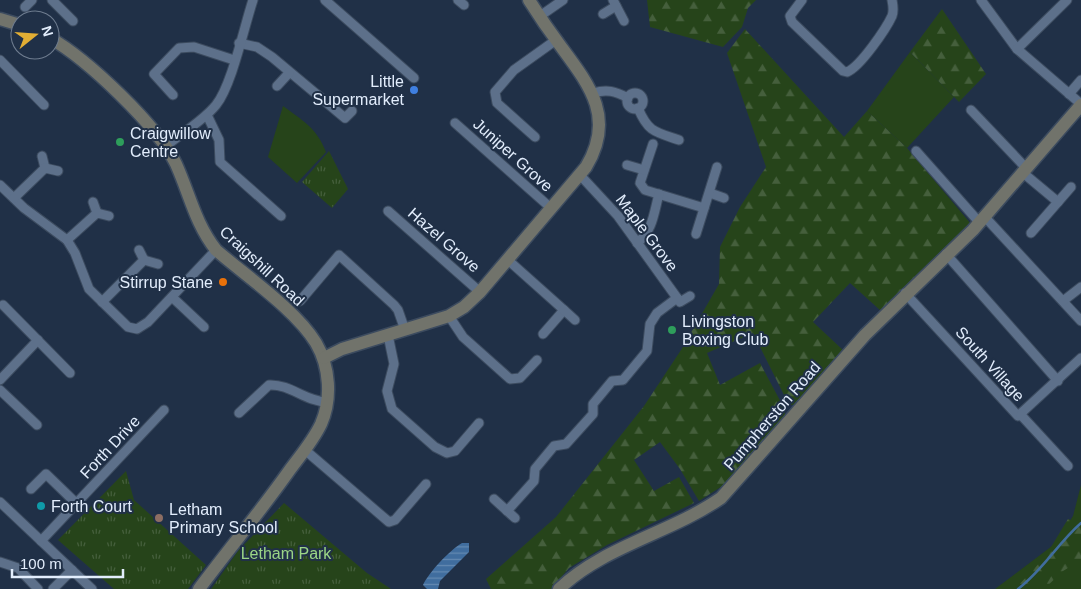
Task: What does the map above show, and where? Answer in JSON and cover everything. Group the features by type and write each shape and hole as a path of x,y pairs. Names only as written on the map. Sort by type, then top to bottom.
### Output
{"street":[{"path":"25,7 32,0"},
{"path":"52,0 73,21"},
{"path":"166,146 207,115 224,91 252,0"},
{"path":"325,0 414,78"},
{"path":"198,589 265,505 305,450 321,423 327,402 328,377 324,358 342,350 449,316 464,307 480,292 552,209 580,176 593,156 600,129 593,93 528,0"},
{"path":"540,16 563,0"},
{"path":"802,0 792,10 790,16 792,22 843,71 847,72 855,68 885,27 893,14 892,0"},
{"path":"981,0 1017,49 1081,104"},
{"path":"1017,49 1067,0"},
{"path":"603,14 615,3 624,21"},
{"path":"535,137 497,103 495,92 514,70 556,40"},
{"path":"239,43 257,47 345,118 352,111"},
{"name":"Craigshill Road","path":"60,44 93,70 150,127 166,146 176,164 197,221 216,250 306,328 324,358"},
{"path":"173,95 154,74 179,48 194,47 234,60"},
{"path":"0,60 44,104"},
{"path":"277,86 289,73"},
{"path":"1069,94 1081,80"},
{"path":"593,93 605,90 616,92 628,98"},
{"path":"628,98 633,93 641,96 643,103 638,108"},
{"path":"628,98 630,107 638,108"},
{"name":"Pumpherston Road","path":"559,589 572,577 598,561 702,512 721,498 864,335 982,219 1081,104"},
{"path":"638,108 645,125 650,130 679,140"},
{"path":"971,110 1024,170 1058,202"},
{"path":"207,115 220,140 220,162 281,216"},
{"name":"Juniper Grove","path":"455,123 552,209"},
{"path":"652,144 641,186 659,194 704,208"},
{"path":"916,151 1081,321"},
{"path":"42,156 45,168"},
{"path":"627,165 644,170"},
{"path":"696,234 717,167"},
{"path":"45,168 58,171"},
{"path":"14,198 45,168"},
{"name":"Maple Grove","path":"580,176 610,206 677,298"},
{"path":"0,185 67,240 75,254 89,289 128,327 137,329 148,322 216,250"},
{"path":"1031,234 1071,187"},
{"path":"710,193 724,198"},
{"path":"637,243 645,237 650,228 659,194"},
{"path":"93,202 97,213"},
{"name":"Hazel Grove","path":"388,211 480,292"},
{"path":"67,240 97,213"},
{"path":"97,213 108,216"},
{"path":"139,250 144,260 158,264"},
{"path":"300,301 342,253 394,305 398,310 405,330"},
{"path":"946,254 1058,381"},
{"path":"510,258 575,320"},
{"path":"102,302 144,260"},
{"path":"1063,301 1081,287"},
{"name":"South Village","path":"905,293 1016,415 1021,415 1081,358"},
{"path":"507,511 534,481 535,469 554,446 566,444 593,414 593,404 612,381 623,380 647,351 650,324 657,313 677,298 680,302 690,296"},
{"path":"172,297 204,327"},
{"path":"3,305 70,373"},
{"path":"543,334 564,310"},
{"path":"449,316 462,337 510,379 520,378 538,360"},
{"path":"388,335 394,364 387,391 392,409 435,447 447,453 455,451 479,423"},
{"path":"2,375 38,340"},
{"path":"239,413 269,385 283,385 307,399 327,402"},
{"path":"0,390 37,425"},
{"name":"Forth Drive","path":"41,541 164,410"},
{"path":"1021,415 1068,466"},
{"path":"305,450 389,522 395,520 426,484"},
{"name":"Forth Drive","path":"31,489 46,474 77,504"},
{"path":"494,499 515,518"},
{"path":"0,502 92,589"},
{"path":"0,562 18,568 38,589"},
{"path":"53,589 72,570"}],"green space":[{"path":"647,0 756,0 748,8 742,27 723,47 650,27"},
{"path":"942,9 986,74 959,102 910,52"},
{"path":"745,29 844,137 867,111 907,148 971,224 881,311 850,283 813,322 844,351 793,405 789,405 753,333 707,353 720,385 760,363 784,408 785,415 727,483 699,501 680,469 660,442 634,460 654,491 679,477 694,503 607,545 569,568 551,589 491,589 486,579 556,517 644,406 681,350 719,284 720,247 740,207 766,167 727,53"},
{"path":"910,52 954,97 907,148 867,111"},
{"path":"283,106 303,120 318,137 326,152 297,183 268,157"},
{"path":"329,151 348,189 332,208 302,182"},
{"path":"126,471 134,500 206,565 188,589 114,589 58,540"},
{"path":"1081,485 1081,589 995,589 1056,543 1073,516"},
{"name":"Letham Park","path":"284,503 367,573 391,589 211,589 238,551"},
{"path":"1068,519 1081,524 1081,560 1063,571 1044,589 1015,589 1045,557"}],"water":[{"path":"462,543 469,543 469,552 440,581 438,589 427,589 423,585 430,574 446,556"}],"waterway":[{"path":"1018,589 1027,582 1081,523"}],"place":[{"name":"Little Supermarket","path":"414,90"},
{"name":"Craigwillow Centre","path":"120,142"},
{"name":"Stirrup Stane","path":"223,282"},
{"name":"Livingston Boxing Club","path":"672,330"},
{"name":"Forth Court","path":"41,506"},
{"name":"Letham Primary School","path":"159,518"}]}
